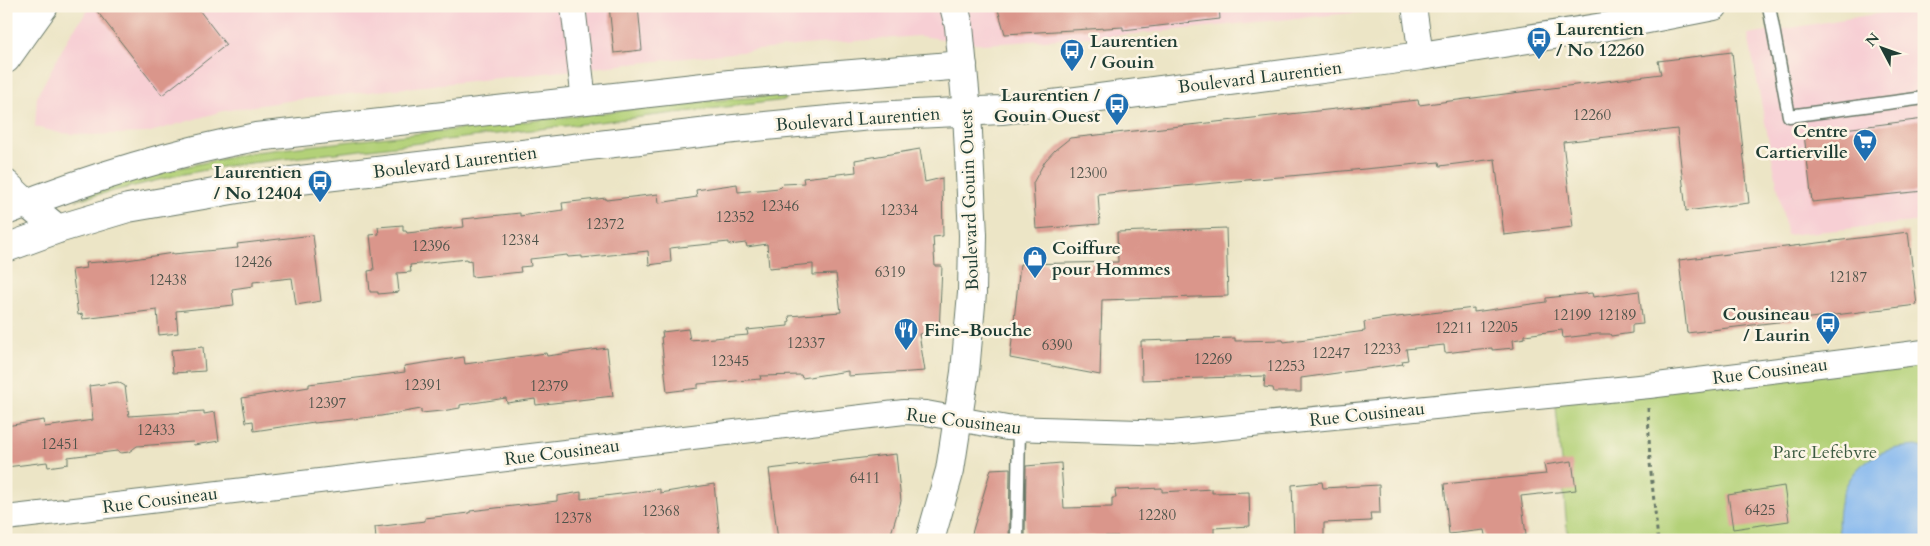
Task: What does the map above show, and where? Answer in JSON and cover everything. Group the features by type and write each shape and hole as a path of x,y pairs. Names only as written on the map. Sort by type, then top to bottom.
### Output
{"main road":[{"path":"6,59 44,6"},
{"name":"Boulevard Gouin Ouest","path":"933,539 950,470 968,346 972,293 973,235 967,112 963,65 954,6"},
{"name":"Boulevard Laurentien","path":"6,248 58,229 128,208 266,184 734,129 871,116 1002,110 1069,102 1421,56 1622,24 1714,6"},
{"path":"16,207 116,172 229,142 730,84 963,65"},
{"path":"6,184 16,207 58,229"}],"street":[{"path":"6,23 32,6"},
{"path":"573,6 584,101"},
{"path":"1414,6 1421,56"},
{"name":"Rue Cousineau","path":"6,518 895,413 916,412 1020,428 1172,433 1649,386 1924,352"}],"lane":[{"path":"1769,6 1790,116 1924,98"},
{"path":"1017,540 1020,428"}],"path":[{"path":"1648,409 1650,463 1658,540"}],"shaded area":[{"path":"91,6 1424,6 1135,34 1002,43 984,44 919,36 805,45 294,100 223,111 147,133 89,135 60,133 35,127 37,96 71,33"},
{"path":"1924,6 1924,221 1787,235 1748,35"}],"green space":[{"path":"785,95 786,100 233,165 179,175 76,200 126,179 255,152 707,101"},
{"name":"Parc Lefebvre","path":"1924,352 1924,540 1568,540 1555,395"}],"water":[{"path":"1916,446 1924,448 1924,540 1840,540 1838,525 1842,496 1847,483 1855,472 1865,462 1878,454 1896,448"}],"building":[{"path":"93,6 196,6 226,45 162,95"},
{"path":"609,6 638,6 642,50 614,53"},
{"path":"997,6 1219,6 1220,19 1123,30 1123,27 1005,34"},
{"path":"1732,52 1749,203 1686,211 1677,129 1563,142 1573,227 1504,235 1495,159 1440,166 1439,162 1098,194 1100,224 1036,229 1033,183 1045,161 1070,138 1418,100 1419,105 1661,74 1658,61"},
{"name":"Centre Cartierville","path":"1924,119 1924,191 1812,202 1804,134"},
{"path":"920,149 925,182 942,178 943,236 933,237 935,266 942,266 939,333 919,334 925,371 848,376 848,371 802,378 801,375 760,376 761,379 698,384 698,388 667,392 662,332 688,329 690,340 748,335 747,330 788,326 789,316 841,312 836,274 813,275 813,264 769,268 767,244 747,247 746,243 729,245 729,242 670,248 671,262 649,265 648,251 582,258 582,256 568,257 567,255 530,259 531,266 520,267 521,272 472,277 471,260 467,261 467,259 410,265 411,272 397,273 399,292 378,294 378,292 370,292 368,271 374,270 370,235 379,234 378,227 403,225 403,231 407,233 464,227 463,219 520,213 520,216 563,210 562,203 658,194 659,203 697,197 696,190 737,184 738,192 779,188 783,184 804,183 803,178 856,172 855,160"},
{"path":"1226,228 1228,296 1102,300 1100,375 1010,358 1020,264 1118,262 1117,232"},
{"path":"1908,232 1917,305 1687,333 1679,260"},
{"path":"313,235 321,301 296,305 292,278 253,282 253,286 232,289 234,305 176,311 178,333 159,335 157,310 83,319 82,314 78,315 72,270 86,268 85,263 238,248 237,244"},
{"path":"1639,291 1643,324 1632,325 1632,333 1611,336 1610,334 1597,334 1563,338 1562,330 1525,335 1525,338 1513,340 1514,348 1492,350 1492,348 1445,353 1444,345 1406,349 1408,360 1402,361 1403,364 1301,378 1301,392 1274,392 1273,388 1264,387 1265,376 1142,380 1141,341 1235,338 1235,341 1283,340 1284,342 1365,331 1364,322 1380,319 1474,308 1474,312 1546,302 1546,298 1592,293 1593,297"},
{"path":"203,347 205,371 173,373 171,350"},
{"path":"607,348 613,396 536,405 535,399 507,403 506,398 460,405 460,408 442,411 421,413 421,409 381,416 314,422 254,431 253,421 246,422 242,398 309,387 309,384 405,372 404,366 464,357 465,364 546,353 547,356"},
{"path":"118,382 125,386 129,416 204,411 204,414 215,412 219,441 194,445 193,442 137,446 129,452 121,453 117,451 68,457 68,464 48,467 47,462 6,467 6,426 44,420 45,427 93,420 89,386"},
{"path":"896,454 901,501 889,540 778,540 769,469"},
{"path":"1572,461 1576,490 1521,496 1526,535 1520,536 1520,540 1486,540 1484,530 1449,534 1444,484 1546,474 1544,465"},
{"path":"1061,463 1064,508 1112,507 1112,498 1116,498 1115,490 1162,488 1162,492 1212,489 1212,493 1249,492 1250,526 1214,528 1214,540 1118,540 1118,536 1063,537 1063,540 1025,540 1026,466"},
{"path":"1010,468 1009,540 970,540 991,469"},
{"path":"1322,482 1323,488 1379,485 1380,513 1370,513 1371,521 1324,523 1324,536 1294,537 1292,485"},
{"path":"714,484 720,540 645,540 645,536 609,540 376,540 375,527 425,521 425,518 470,513 470,511 557,501 557,496 581,492 581,499 660,489 660,493"},
{"path":"1784,486 1789,521 1733,529 1728,495"}],"place":[{"name":"Laurentien / No 12260","path":"1539,60"},
{"name":"Laurentien / Gouin","path":"1072,72"},
{"name":"Laurentien / Gouin Ouest","path":"1117,126"},
{"name":"Centre Cartierville","path":"1865,162"},
{"name":"Laurentien / No 12404","path":"320,203"},
{"name":"Coiffure pour Hommes","path":"1035,279"},
{"name":"Cousineau / Laurin","path":"1828,345"},
{"name":"Fine-Bouche","path":"906,351"}]}
